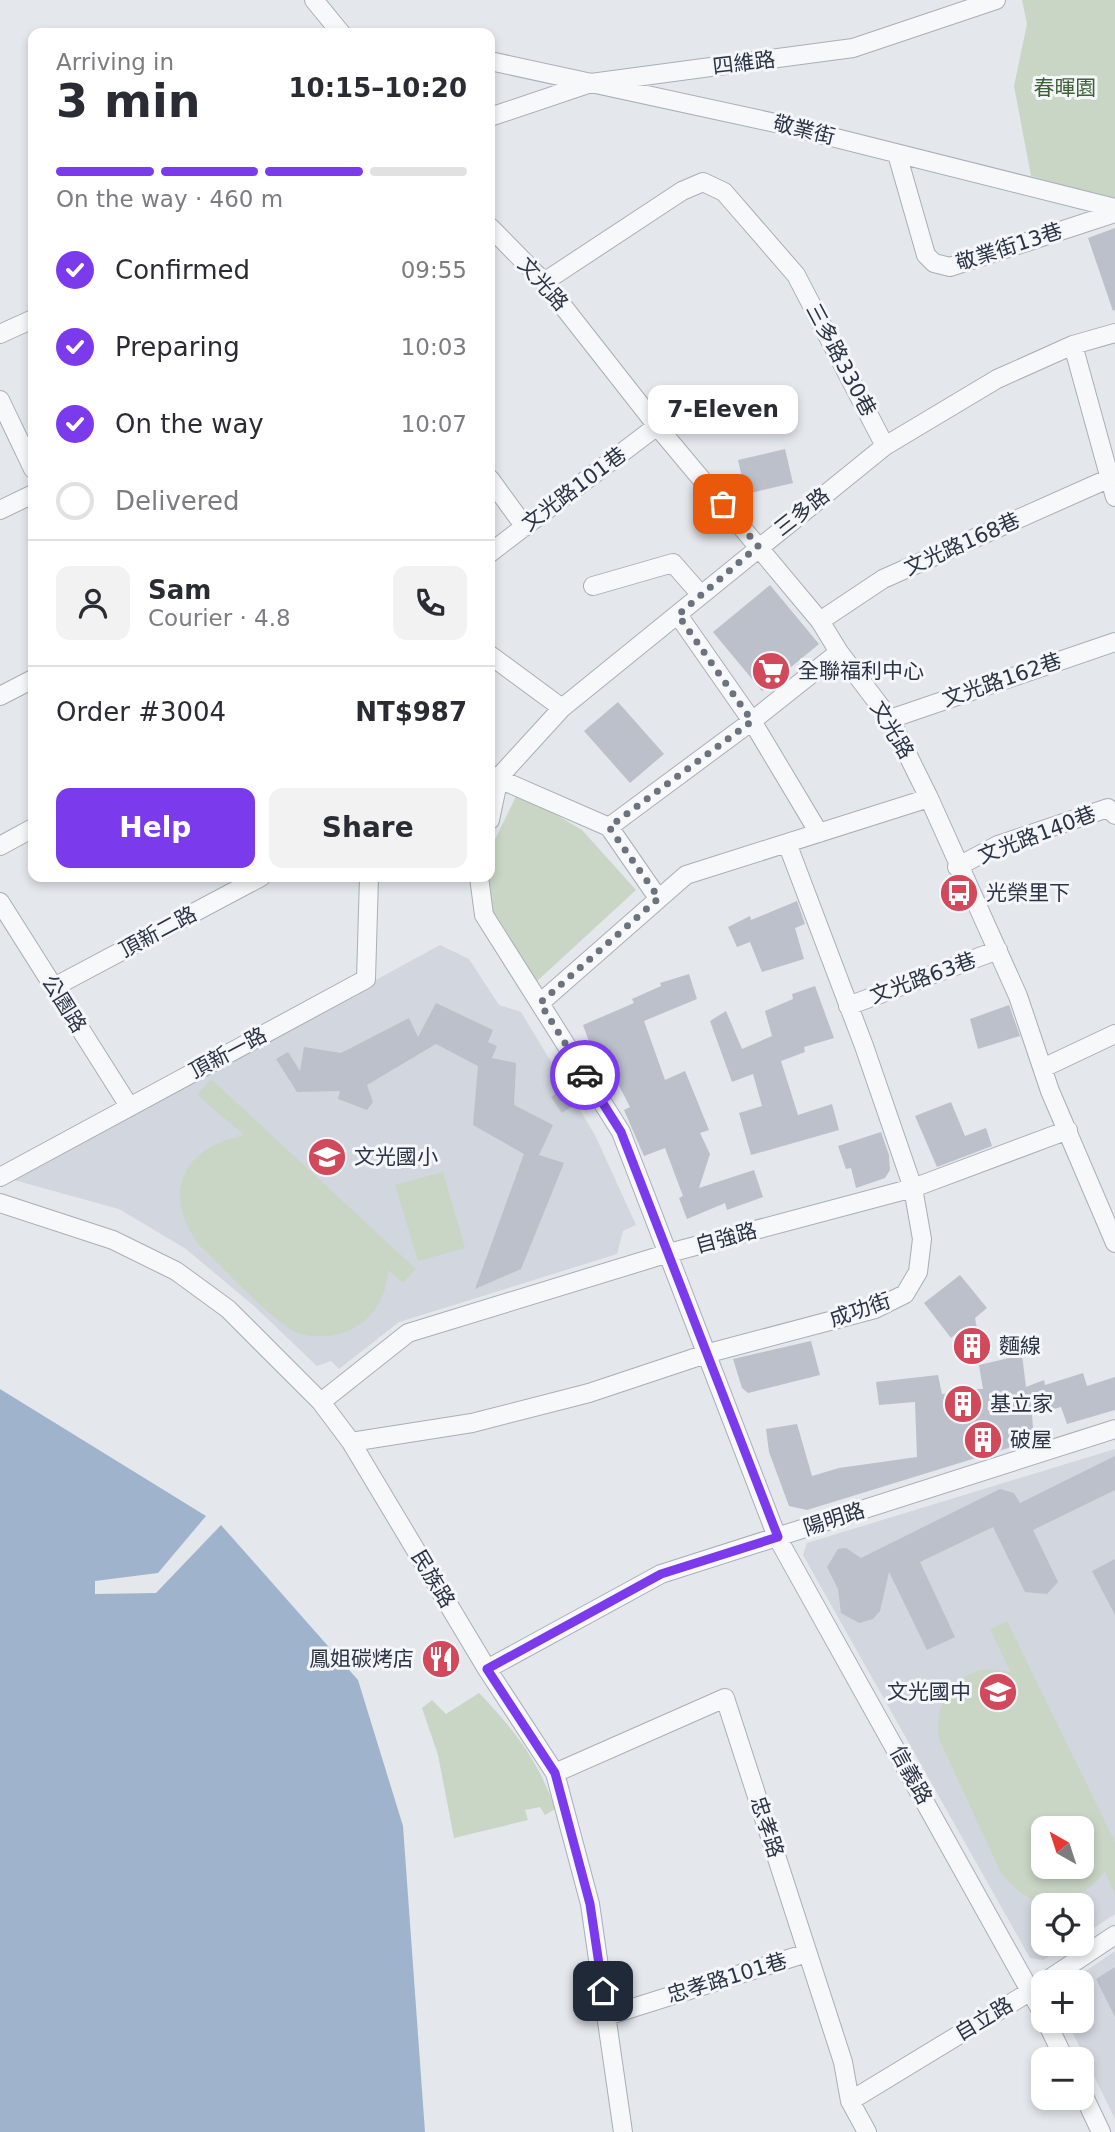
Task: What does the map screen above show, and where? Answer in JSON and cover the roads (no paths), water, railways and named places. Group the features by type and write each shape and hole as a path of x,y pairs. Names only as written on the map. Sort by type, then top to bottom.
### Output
{"street":[{"path":"314,0 337,28"},
{"name":"四維路","path":"495,115 590,83 853,48 996,0"},
{"name":"敬業街","path":"495,62 780,124 1115,210"},
{"name":"敬業街13巷","path":"897,155 926,255 942,266 950,267 1115,210"},
{"name":"三多路330巷","path":"544,282 682,191 703,182 724,192 796,275 885,446"},
{"name":"文光路","path":"495,234 544,282 657,426 820,621 839,652 890,719 998,950 1115,1243"},
{"path":"0,334 28,321"},
{"name":"三多路","path":"495,775 562,708 678,615 758,546 885,446 996,379 1073,345 1115,333"},
{"path":"1073,345 1115,497"},
{"path":"0,400 28,459"},
{"name":"文光路101巷","path":"495,549 657,426"},
{"name":"文光路168巷","path":"820,621 883,579 1110,478"},
{"path":"495,486 525,527"},
{"path":"0,510 28,496"},
{"path":"593,586 673,563 701,595"},
{"path":"678,615 752,721 819,832"},
{"name":"文光路162巷","path":"890,719 1115,642"},
{"path":"609,827 752,721 839,652"},
{"path":"495,659 562,708"},
{"path":"0,696 28,682"},
{"path":"495,776 609,827 659,898"},
{"path":"540,1003 686,875 929,798"},
{"name":"文光路140巷","path":"957,867 998,845 1108,808 1115,815"},
{"path":"0,846 28,831"},
{"name":"成功街","path":"351,1442 472,1423 589,1393 709,1353 875,1309 905,1294 918,1272 922,1239 913,1188 787,843"},
{"name":"頂新二路","path":"54,987 252,882"},
{"name":"頂新一路","path":"0,1177 366,979 369,882"},
{"path":"480,882 484,915 621,1132 709,1353 778,1537"},
{"name":"公園路","path":"0,901 129,1106"},
{"name":"文光路63巷","path":"848,1006 998,950"},
{"path":"1043,1068 1115,1034"},
{"name":"自強路","path":"321,1402 408,1334 669,1253 913,1188 1068,1130"},
{"name":"民族路","path":"0,1203 113,1240 176,1271 228,1309 321,1402 351,1442 487,1669 555,1773 590,1904 623,2132"},
{"name":"陽明路","path":"487,1669 661,1574 1115,1429"},
{"name":"信義路","path":"778,1537 1031,1991"},
{"name":"忠孝路","path":"555,1773 725,1698 843,2062 850,2101 867,2132"},
{"name":"自立路","path":"1062,1970 1115,1935"},
{"name":"忠孝路101巷","path":"607,2016 807,1953"},
{"name":"自立路","path":"850,2101 1031,1991"},
{"path":"1091,2110 1101,2132"}],"water":[{"path":"0,1389 206,1516 158,1573 95,1581 95,1594 156,1593 221,1525 358,1680 403,1826 425,2132 0,2132"}],"place":[{"name":"7-Eleven","path":"723,504"},
{"name":"全聯福利中心","path":"771,671"},
{"name":"光榮里下","path":"959,893"},
{"name":"文光國小","path":"327,1157"},
{"name":"麵線","path":"972,1346"},
{"name":"基立家","path":"963,1404"},
{"name":"破屋","path":"983,1440"},
{"name":"鳳姐碳烤店","path":"441,1659"},
{"name":"文光國中","path":"998,1692"}],"park label":[{"name":"春暉園","path":"1065,88"}]}
